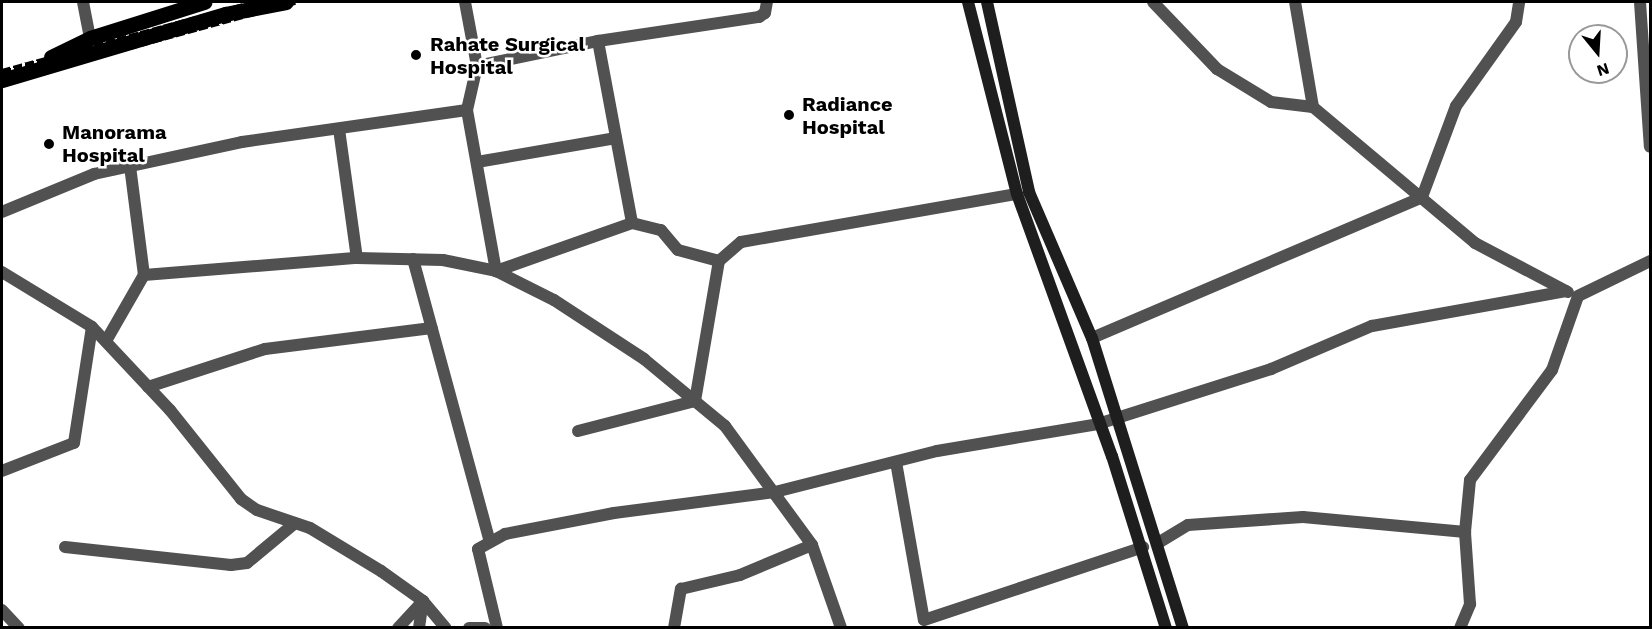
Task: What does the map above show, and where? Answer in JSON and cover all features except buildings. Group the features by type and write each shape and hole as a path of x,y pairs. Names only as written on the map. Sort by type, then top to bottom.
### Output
{"main road":[{"path":"2,70 56,56 90,38 204,2"},
{"path":"2,80 225,14 286,2"},
{"path":"968,2 1017,194 1143,548 1166,627"},
{"path":"987,2 1029,192 1092,338 1184,627"}],"street":[{"path":"83,2 90,38"},
{"path":"465,2 477,66 468,110 496,271"},
{"path":"477,66 598,41 759,17 765,13 767,2"},
{"path":"1153,2 1217,69 1271,102 1313,107 1475,243 1572,294"},
{"path":"1295,2 1313,107"},
{"path":"1092,338 1422,197 1456,106 1516,22 1519,2"},
{"path":"1640,2 1649,106 1650,147"},
{"path":"598,41 632,223"},
{"path":"2,212 94,174 130,166 339,129 468,110"},
{"path":"339,129 357,258"},
{"path":"477,162 616,138"},
{"path":"105,341 144,275 130,166"},
{"path":"695,401 719,261 741,242 1017,194"},
{"path":"496,271 632,223 661,230 678,250 719,261"},
{"path":"144,275 357,258 413,260 496,271 554,300 644,359 725,426 812,545 841,627"},
{"path":"413,260 490,542"},
{"path":"497,627 478,549 505,534 614,513 775,492 896,462 1098,424 1271,369 1372,327 1572,294 1650,261"},
{"path":"2,272 92,327 148,387 241,499 295,523 423,601 446,627"},
{"path":"1460,627 1470,604 1465,532 1470,480 1552,370 1572,294"},
{"path":"2,471 74,443 92,327"},
{"path":"148,387 265,349 432,328"},
{"path":"578,431 695,401"},
{"path":"896,462 924,620 1143,548"},
{"path":"1158,543 1188,525 1303,517 1465,532"},
{"path":"65,547 231,565 247,563 295,523"},
{"path":"674,627 681,589 740,575 812,545"},
{"path":"398,627 423,601"},
{"path":"419,627 423,601"},
{"path":"2,610 19,627"},
{"path":"469,627 485,627"}],"railway":[{"path":"2,71 255,2"},
{"path":"2,82 295,2"}],"place":[{"name":"Rahate Surgical Hospital","path":"416,55"},
{"name":"Radiance Hospital","path":"789,115"},
{"name":"Manorama Hospital","path":"49,144"}]}
